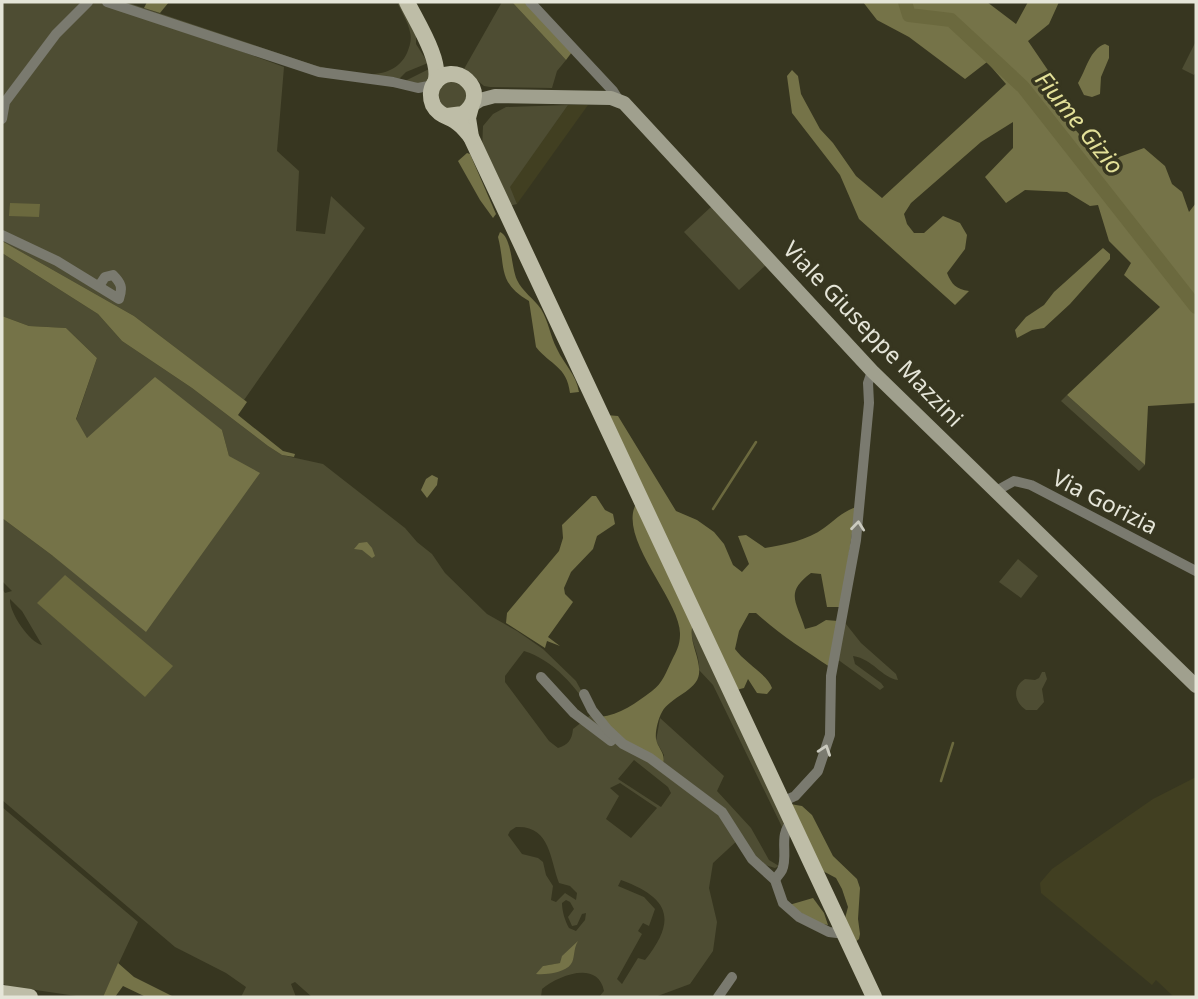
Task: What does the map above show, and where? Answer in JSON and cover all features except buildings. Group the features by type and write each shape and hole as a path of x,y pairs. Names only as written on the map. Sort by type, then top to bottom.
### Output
{"main road":[{"path":"407,2 433,58 437,75 432,102 438,112 457,122 471,137"},
{"path":"433,58 447,71 462,76 495,96"},
{"path":"434,84 444,75 454,74"},
{"path":"470,82 474,93 468,118 471,137 874,997"},
{"path":"447,116 460,116 480,100 495,96 618,99"},
{"name":"Viale Giuseppe Mazzini","path":"618,99 872,371 1196,686"},
{"path":"2,993 30,997"}],"street":[{"path":"2,118 5,102 56,34 88,2"},
{"path":"107,2 311,70 422,88 434,84"},
{"name":"Viale Giuseppe Mazzini","path":"530,2 618,99"},
{"path":"598,98 602,90 601,78"},
{"path":"408,86 432,102"},
{"path":"2,235 57,261 99,286"},
{"path":"784,801 794,796 818,771 830,735 831,676 856,540 872,371"},
{"name":"Via Gorizia","path":"996,491 1014,481 1031,485 1196,571"},
{"path":"541,677 575,713 622,752 638,752"},
{"path":"584,694 592,710 623,744 650,758 723,812 752,859 775,880 783,903 799,917 829,932 846,934"},
{"path":"775,880 783,868 786,826 793,821"},
{"path":"718,997 732,977"}],"shaded area":[{"path":"2,2 108,2 284,67 277,151 299,171 296,231 325,234 331,196 365,228 244,400 134,316 2,241"},
{"path":"118,2 126,2 314,65 352,73 378,74 400,64 407,53 411,35 397,2 401,2 416,31 416,44 428,63 406,72 399,79 345,73 313,67"},
{"path":"147,2 169,2 160,13 144,8"},
{"path":"502,2 512,2 566,60 557,71 552,88 484,86 464,69"},
{"path":"512,2 525,2 572,52 566,60"},
{"path":"863,2 987,2 1016,24 1028,2 1059,2 1049,24 1028,41 1058,85 1066,119 1086,142 1108,161 1144,148 1165,166 1172,184 1182,192 1189,212 1196,203 1196,403 1148,406 1145,465 1067,395 1160,307 1124,275 1131,263 1109,241 1098,205 1090,206 1067,192 1025,190 1006,203 985,177 1013,148 1013,122 981,142 911,203 904,214 914,233 924,233 943,216 960,223 967,235 965,249 947,273 955,286 969,291 955,305 859,219 840,175 792,113 787,76 792,70 798,76 801,94 820,129 856,176 882,198 1006,84 987,62 965,79 909,37 877,20"},
{"path":"1196,41 1196,72 1194,75 1182,69"},
{"path":"1105,44 1109,46 1109,58 1101,77 1100,94 1092,97 1084,95 1078,83 1092,55"},
{"path":"431,68 430,80 422,84 405,81"},
{"path":"449,79 468,89 463,109 442,109 436,89"},
{"path":"568,105 588,105 517,204 509,187"},
{"path":"568,105 510,187 517,204 509,206 482,151 483,126 493,114 506,107"},
{"path":"467,153 470,154 496,214 493,218 458,161"},
{"path":"10,203 40,204 39,217 9,216"},
{"path":"712,206 766,265 739,290 684,232"},
{"path":"500,232 507,240 517,280 541,309 579,392 570,393 562,371 536,347 529,301 512,287 504,274 498,237"},
{"path":"2,241 134,316 247,402 238,415 283,451 295,454 294,457 282,455 268,446 192,388 122,341 98,314 2,253"},
{"path":"1103,248 1110,254 1110,259 1070,304 1044,328 1032,330 1017,338 1015,330 1026,317 1044,305 1054,292"},
{"path":"2,253 98,314 122,341 192,388 268,446 282,455 323,464 405,528 432,554 445,573 487,614 543,649 576,681 592,710 691,786 740,838 713,863 709,888 717,922 713,951 690,984 655,997 599,997 604,991 600,981 586,973 577,973 549,984 542,989 541,997 312,997 295,982 291,984 296,997 241,997 246,987 226,973 175,947 2,800 2,589 5,593 12,591 2,581 2,518 53,556 229,456 222,430 87,438 76,420 97,358 66,328 29,326 2,316","holes":["10,599 22,611 42,645 26,633 16,618","524,651 545,661 564,676 592,714 573,729 567,744 558,748 549,741 505,682 505,676","634,760 668,787 671,793 661,807 618,779","620,783 657,808 631,838 606,819 619,796 610,788","516,827 536,832 547,845 559,883 570,886 577,893 576,900 565,893 556,902 551,900 553,886 546,875 543,862 522,854 508,835","621,880 650,894 659,903 664,922 655,946 645,960 638,958 622,984 617,979 642,934 638,931 643,923 649,926 655,909 644,897 618,886","566,900 574,909 568,917 572,926 577,925 582,914 586,913 585,920 576,931 569,928 562,903","576,944 562,970 547,974 543,966 561,963"]},
{"path":"2,316 29,326 66,328 97,358 76,419 87,438 155,377 222,430 229,456 260,473 146,632 2,518"},
{"path":"1067,395 1145,465 1139,471 1061,401"},
{"path":"606,415 618,416 676,511 697,520 714,532 724,544 733,565 742,572 749,564 738,536 746,535 765,548 788,544 818,532 856,507 841,607 827,607 821,574 811,573 795,592 796,605 805,629 826,620 838,621 830,667 756,613 749,613 739,631 735,649 766,678 772,688 767,694 757,693 748,679 744,688 736,690"},
{"path":"432,475 438,478 437,485 427,498 421,490 426,479"},
{"path":"592,496 596,496 605,510 613,514 615,524 597,536 593,549 571,572 564,588 565,594 573,602 548,637 560,646 547,641 545,648 506,623 507,613 559,551 563,538 562,525"},
{"path":"637,502 694,622 692,634 699,668 694,685 666,707 659,718 656,739 663,754 663,764 624,742 600,717 628,708 656,688 664,677 679,642 678,621 635,533 633,516"},
{"path":"367,542 375,556 372,558 362,550 354,549 359,543"},
{"path":"1018,559 1038,576 1021,598 999,582"},
{"path":"65,575 173,666 145,697 37,603"},
{"path":"842,619 861,643 896,674 898,680 853,656 855,664 881,683 884,687 880,690 837,659"},
{"path":"694,622 786,817 783,829 713,685 699,670 692,634"},
{"path":"1045,672 1047,679 1042,689 1044,702 1037,710 1026,710 1017,699 1016,690 1025,679 1035,680"},
{"path":"660,718 724,776 717,791 751,828 769,860 779,866 775,868 759,863 742,836 663,764 664,755 656,741"},
{"path":"1196,777 1196,997 1174,997 1156,980 1152,985 1041,893 1040,883 1052,869 1153,799"},
{"path":"790,804 802,806 812,815 833,856 857,879 860,888 860,934 854,943 844,922 848,907 842,889 836,878 821,870"},
{"path":"2,807 138,922 103,997 83,997 29,989 19,993 2,983"},
{"path":"813,898 824,913 828,925 817,923 789,905"},
{"path":"578,941 568,967 555,973 536,974 543,966 560,963 562,956"},
{"path":"118,963 134,977 174,997 146,997 123,986 115,997 103,997"}],"waterway":[{"name":"Fiume Gizio","path":"905,2 909,15 951,20 1023,87 1196,307"},
{"path":"713,509 756,442"},
{"path":"941,781 953,743"}]}
